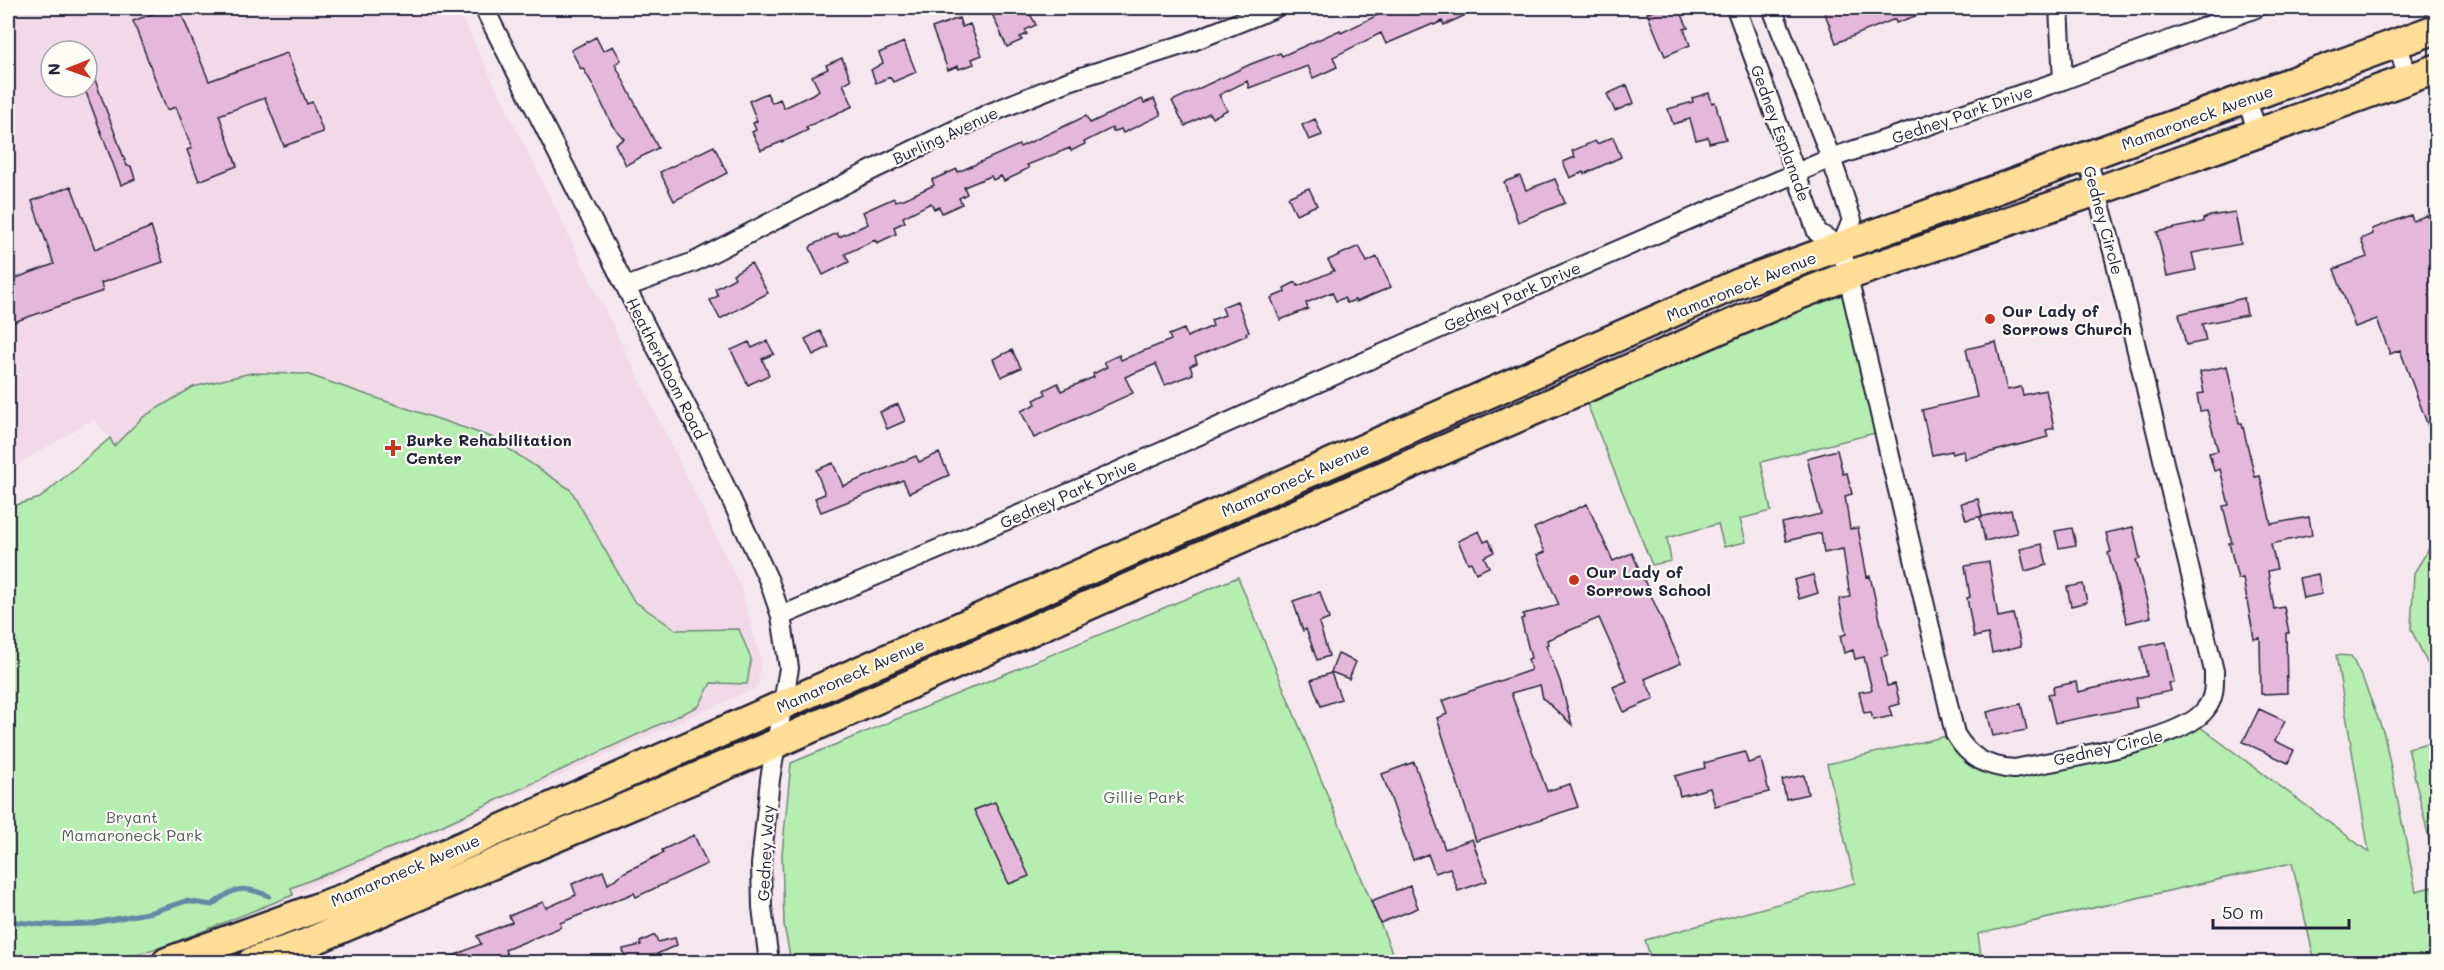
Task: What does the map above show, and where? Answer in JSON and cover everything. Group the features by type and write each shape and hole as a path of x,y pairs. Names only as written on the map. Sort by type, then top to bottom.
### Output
{"main road":[{"name":"Mamaroneck Avenue","path":"167,963 347,897 1737,285 2436,29"},
{"name":"Mamaroneck Avenue","path":"252,963 307,943 775,744 1203,554 1781,303 1847,276 2097,191 2436,69"}],"street":[{"name":"Heatherbloom Road","path":"484,8 706,445 769,581 781,616 789,668 775,744"},
{"name":"Burling Avenue","path":"626,287 694,262 868,172 990,113 1070,81 1188,43 1275,8"},
{"name":"Gedney Esplanade","path":"1736,8 1817,232 1841,247"},
{"path":"1773,8 1831,158 1852,220 1841,247 1847,276"},
{"path":"2059,8 2063,80"},
{"name":"Gedney Park Drive","path":"781,616 1041,505 1831,158 2063,80 2256,8"},
{"path":"2398,44 2408,80"},
{"path":"2246,99 2258,132"},
{"name":"Gedney Circle","path":"1847,276 1955,734 1961,745 1986,765 2014,769 2161,737 2204,713 2214,691 2214,671 2087,158"},
{"name":"Gedney Way","path":"769,963 762,907 761,865 775,744"}],"shaded area":[{"name":"Burke Rehabilitation Center","path":"8,8 457,8 740,585 761,659 758,687 293,895 110,438 94,419 8,470"}],"green space":[{"path":"1847,276 1883,431 1761,462 1771,511 1740,519 1746,542 1724,547 1718,524 1667,538 1671,561 1652,565 1581,389"},
{"name":"Bryant Mamaroneck Park","path":"251,373 306,374 491,437 571,490 634,601 676,630 739,629 751,659 747,684 711,683 699,706 415,838 291,888 293,895 168,945 110,962 8,962 8,507 40,498 110,438 114,446 143,417 193,387"},
{"path":"2436,537 2436,675 2430,669 2411,629 2414,573"},
{"name":"Gillie Park","path":"1238,577 1396,962 791,962 784,925 782,854 791,763"},
{"path":"2336,655 2351,656 2364,682 2384,734 2416,891 2436,886 2436,962 2315,962 2292,863 1978,934 1982,962 1652,962 1645,940 1855,883 1827,764 1955,734 1998,768 2192,721 2369,852"},
{"path":"2436,741 2436,869 2408,748"}],"building":[{"path":"168,8 179,8 209,81 287,53 307,104 312,102 323,132 284,146 265,98 219,115 237,166 199,181 187,150 192,148 176,107 167,110 133,21"},
{"path":"992,8 1027,8 1036,25 1025,30 1027,34 1020,37 1022,40 1007,47 993,16 995,15"},
{"path":"1382,8 1481,8 1444,25 1442,21 1386,44 1381,33 1333,57 1337,67 1313,78 1308,66 1249,88 1247,81 1219,95 1227,110 1212,118 1209,113 1185,126 1172,101 1251,64 1280,53 1282,56 1340,30 1341,33 1384,12"},
{"path":"1660,8 1679,8 1688,28 1684,29 1690,45 1665,56 1647,13"},
{"path":"1823,8 1935,9 1896,23 1895,19 1836,43"},
{"path":"959,18 962,27 970,24 982,55 972,59 974,64 948,70 932,28"},
{"path":"596,37 603,51 613,46 621,60 615,64 658,148 626,165 615,144 624,139 612,125 593,85 571,50"},
{"path":"904,42 916,72 893,82 890,77 876,83 871,70 883,63 879,53"},
{"path":"842,58 851,80 843,84 853,106 806,127 808,130 761,150 752,132 756,130 753,123 757,121 749,101 767,93 772,103 780,99 784,108 819,90 812,76 828,69 826,65"},
{"path":"1627,85 1634,103 1615,111 1607,94"},
{"path":"99,91 127,166 131,166 135,179 121,185 89,99 99,99"},
{"path":"1709,93 1712,103 1715,102 1726,139 1709,143 1708,137 1696,140 1690,119 1673,124 1668,109 1693,102 1692,98"},
{"path":"1142,99 1144,103 1154,99 1161,115 1123,133 1121,129 1113,132 1112,128 1071,151 1070,148 1027,165 1029,168 1004,181 1001,176 993,180 991,176 964,187 967,194 959,198 962,204 942,213 939,207 934,209 931,203 903,217 905,222 894,227 896,234 877,243 875,240 845,254 849,262 823,275 810,248 837,233 839,237 868,224 863,212 894,198 895,201 904,199 934,185 932,180 957,169 958,172 1019,145 1020,147 1086,116 1090,123"},
{"path":"1315,119 1322,135 1309,140 1302,125"},
{"path":"1613,137 1621,157 1570,178 1563,162 1575,157 1572,151 1595,141 1597,144"},
{"path":"714,146 727,173 674,201 660,172"},
{"path":"1520,176 1526,190 1555,179 1565,203 1518,222 1504,182"},
{"path":"71,186 95,249 151,227 163,262 101,283 103,291 8,324 8,281 54,264 32,201"},
{"path":"1309,188 1317,205 1296,214 1288,197"},
{"path":"2235,212 2241,244 2192,253 2196,270 2167,276 2157,232 2203,222 2203,219 2210,216"},
{"path":"2411,215 2413,221 2427,215 2436,241 2436,445 2400,350 2390,354 2377,319 2355,327 2334,269 2367,257 2361,239 2373,234 2372,229"},
{"path":"1359,246 1367,262 1377,257 1391,287 1356,302 1355,300 1347,303 1344,298 1336,301 1332,292 1306,303 1308,309 1280,320 1271,298 1285,292 1284,288 1296,282 1298,286 1334,271 1328,260"},
{"path":"751,263 768,293 720,319 710,300 718,296 715,289 735,278 733,274"},
{"path":"2244,298 2247,315 2202,324 2206,341 2186,345 2179,314"},
{"path":"1237,301 1249,332 1246,333 1247,335 1195,357 1197,363 1190,366 1193,374 1165,385 1156,364 1125,377 1133,393 1034,438 1021,411 1036,404 1034,400 1046,394 1044,390 1058,383 1061,391 1094,377 1093,374 1107,367 1104,362 1119,355 1121,360 1171,340 1169,335 1184,329 1187,337 1213,326 1211,320 1225,315 1222,307"},
{"path":"820,331 829,347 813,355 805,339"},
{"path":"767,341 774,354 762,359 769,375 748,385 731,350 749,342 752,348"},
{"path":"1996,342 2007,390 2021,387 2023,395 2046,390 2054,428 2046,430 2048,437 1965,459 1964,451 1932,455 1922,410 1977,397 1966,349"},
{"path":"1012,350 1021,368 1001,377 993,359"},
{"path":"2227,366 2239,423 2242,423 2255,477 2260,476 2271,524 2309,517 2312,535 2271,544 2277,569 2268,571 2274,609 2284,607 2289,633 2286,633 2287,693 2261,694 2260,638 2254,639 2243,578 2238,579 2229,543 2232,543 2223,506 2229,505 2220,469 2214,471 2209,453 2218,451 2207,410 2200,411 2197,394 2204,393 2200,372"},
{"path":"898,404 905,421 887,429 880,412"},
{"path":"1837,450 1843,474 1847,473 1852,494 1845,496 1850,529 1858,528 1867,577 1870,576 1888,655 1881,657 1887,686 1895,684 1900,704 1889,707 1892,716 1873,720 1871,712 1864,713 1859,692 1872,690 1864,657 1855,659 1853,650 1844,653 1840,636 1846,634 1839,599 1850,597 1843,549 1824,553 1821,533 1786,541 1782,523 1821,514 1807,458"},
{"path":"939,453 949,475 909,493 903,480 821,512 815,498 825,494 816,470 833,463 843,486 916,456 919,462"},
{"path":"1978,499 1982,516 1966,520 1961,503"},
{"path":"1587,504 1613,561 1632,553 1681,663 1645,679 1654,699 1624,712 1613,687 1627,681 1599,618 1547,640 1546,645 1560,681 1572,725 1543,698 1540,685 1511,693 1547,791 1570,784 1578,807 1476,841 1437,718 1447,714 1442,701 1531,670 1528,659 1531,658 1521,619 1524,618 1523,614 1559,605 1537,555 1545,552 1534,528"},
{"path":"2011,510 2017,533 1985,541 1980,517"},
{"path":"2133,527 2140,559 2136,560 2151,617 2127,623 2108,553 2111,552 2106,533"},
{"path":"2072,528 2076,545 2059,548 2055,531"},
{"path":"1479,531 1484,542 1489,540 1494,552 1484,557 1489,567 1476,573 1471,562 1468,563 1458,541"},
{"path":"2042,544 2047,565 2025,571 2020,549"},
{"path":"1989,562 1998,617 2013,614 2021,646 1992,653 1988,634 1974,637 1967,598 1970,597 1965,566"},
{"path":"2318,574 2322,594 2303,598 2299,578"},
{"path":"1813,575 1818,593 1799,599 1794,580"},
{"path":"2083,584 2087,602 2071,606 2067,587"},
{"path":"1320,592 1329,619 1319,623 1329,656 1317,660 1306,629 1303,631 1293,601"},
{"path":"2166,642 2174,682 2169,683 2171,691 2135,698 2137,707 2055,723 2048,694 2054,693 2053,687 2076,682 2078,692 2147,676 2141,647"},
{"path":"1338,654 1356,662 1349,679 1331,672"},
{"path":"1331,673 1341,699 1321,706 1311,680"},
{"path":"2021,704 2027,730 1993,736 1987,712"},
{"path":"2259,709 2285,721 2275,741 2294,750 2288,763 2243,742"},
{"path":"1745,752 1748,763 1761,759 1769,792 1715,806 1710,788 1680,796 1675,776 1705,768 1704,763"},
{"path":"1414,762 1445,849 1472,839 1487,881 1458,891 1450,868 1435,873 1428,854 1413,860 1382,774"},
{"path":"1804,775 1808,794 1786,799 1782,780"},
{"path":"995,802 1029,876 1009,884 974,810"},
{"path":"694,835 707,864 636,897 634,893 560,923 561,927 505,950 510,963 437,963 481,944 477,936 512,922 509,916 543,902 546,908 576,895 572,884 603,871 608,884 625,872 663,853 662,850"},
{"path":"1410,886 1418,908 1380,923 1371,901"},
{"path":"655,935 658,942 675,938 677,945 637,963 626,963 623,949 641,945 640,942"}],"waterway":[{"path":"8,921 45,925 89,924 152,912 186,901 212,905 226,894 245,889 269,896"}],"place":[{"name":"Our Lady of Sorrows Church","path":"1990,319"},
{"name":"Burke Rehabilitation Center","path":"393,448"},
{"name":"Our Lady of Sorrows School","path":"1574,580"}]}
